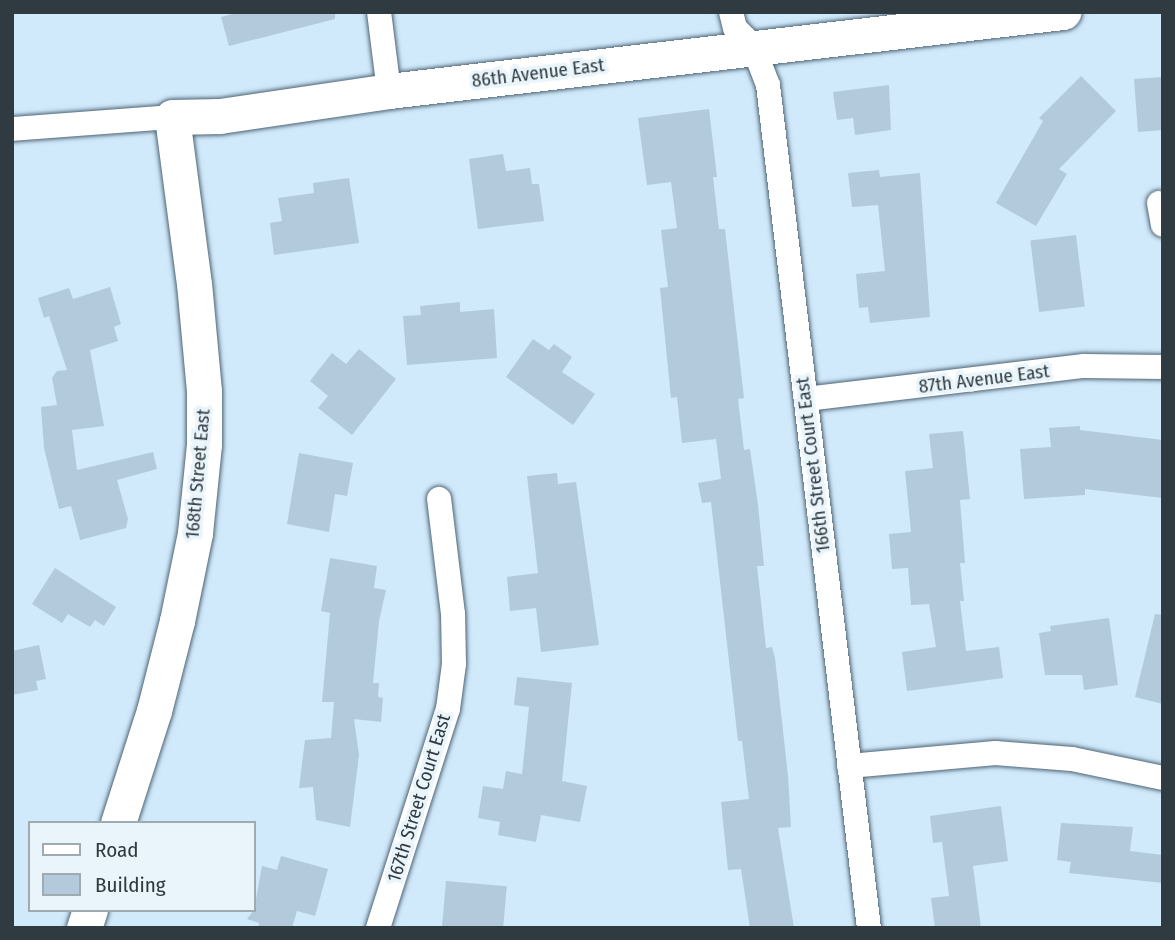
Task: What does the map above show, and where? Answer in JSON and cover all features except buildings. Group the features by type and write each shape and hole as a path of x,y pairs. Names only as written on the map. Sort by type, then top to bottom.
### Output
{"street":[{"path":"379,12 389,91"},
{"name":"166th Street Court East","path":"731,12 735,28 753,46 768,85 869,928"},
{"name":"86th Avenue East","path":"12,129 220,116 389,91 753,46 930,20 1063,12"},
{"name":"168th Street East","path":"119,821 155,711 177,621 195,533 204,444 196,310 172,117"},
{"name":"87th Avenue East","path":"806,399 1084,366 1163,367"},
{"name":"167th Street Court East","path":"378,928 448,709 454,664 453,614 439,499"},
{"path":"849,766 995,753 1072,759 1163,778"}]}
